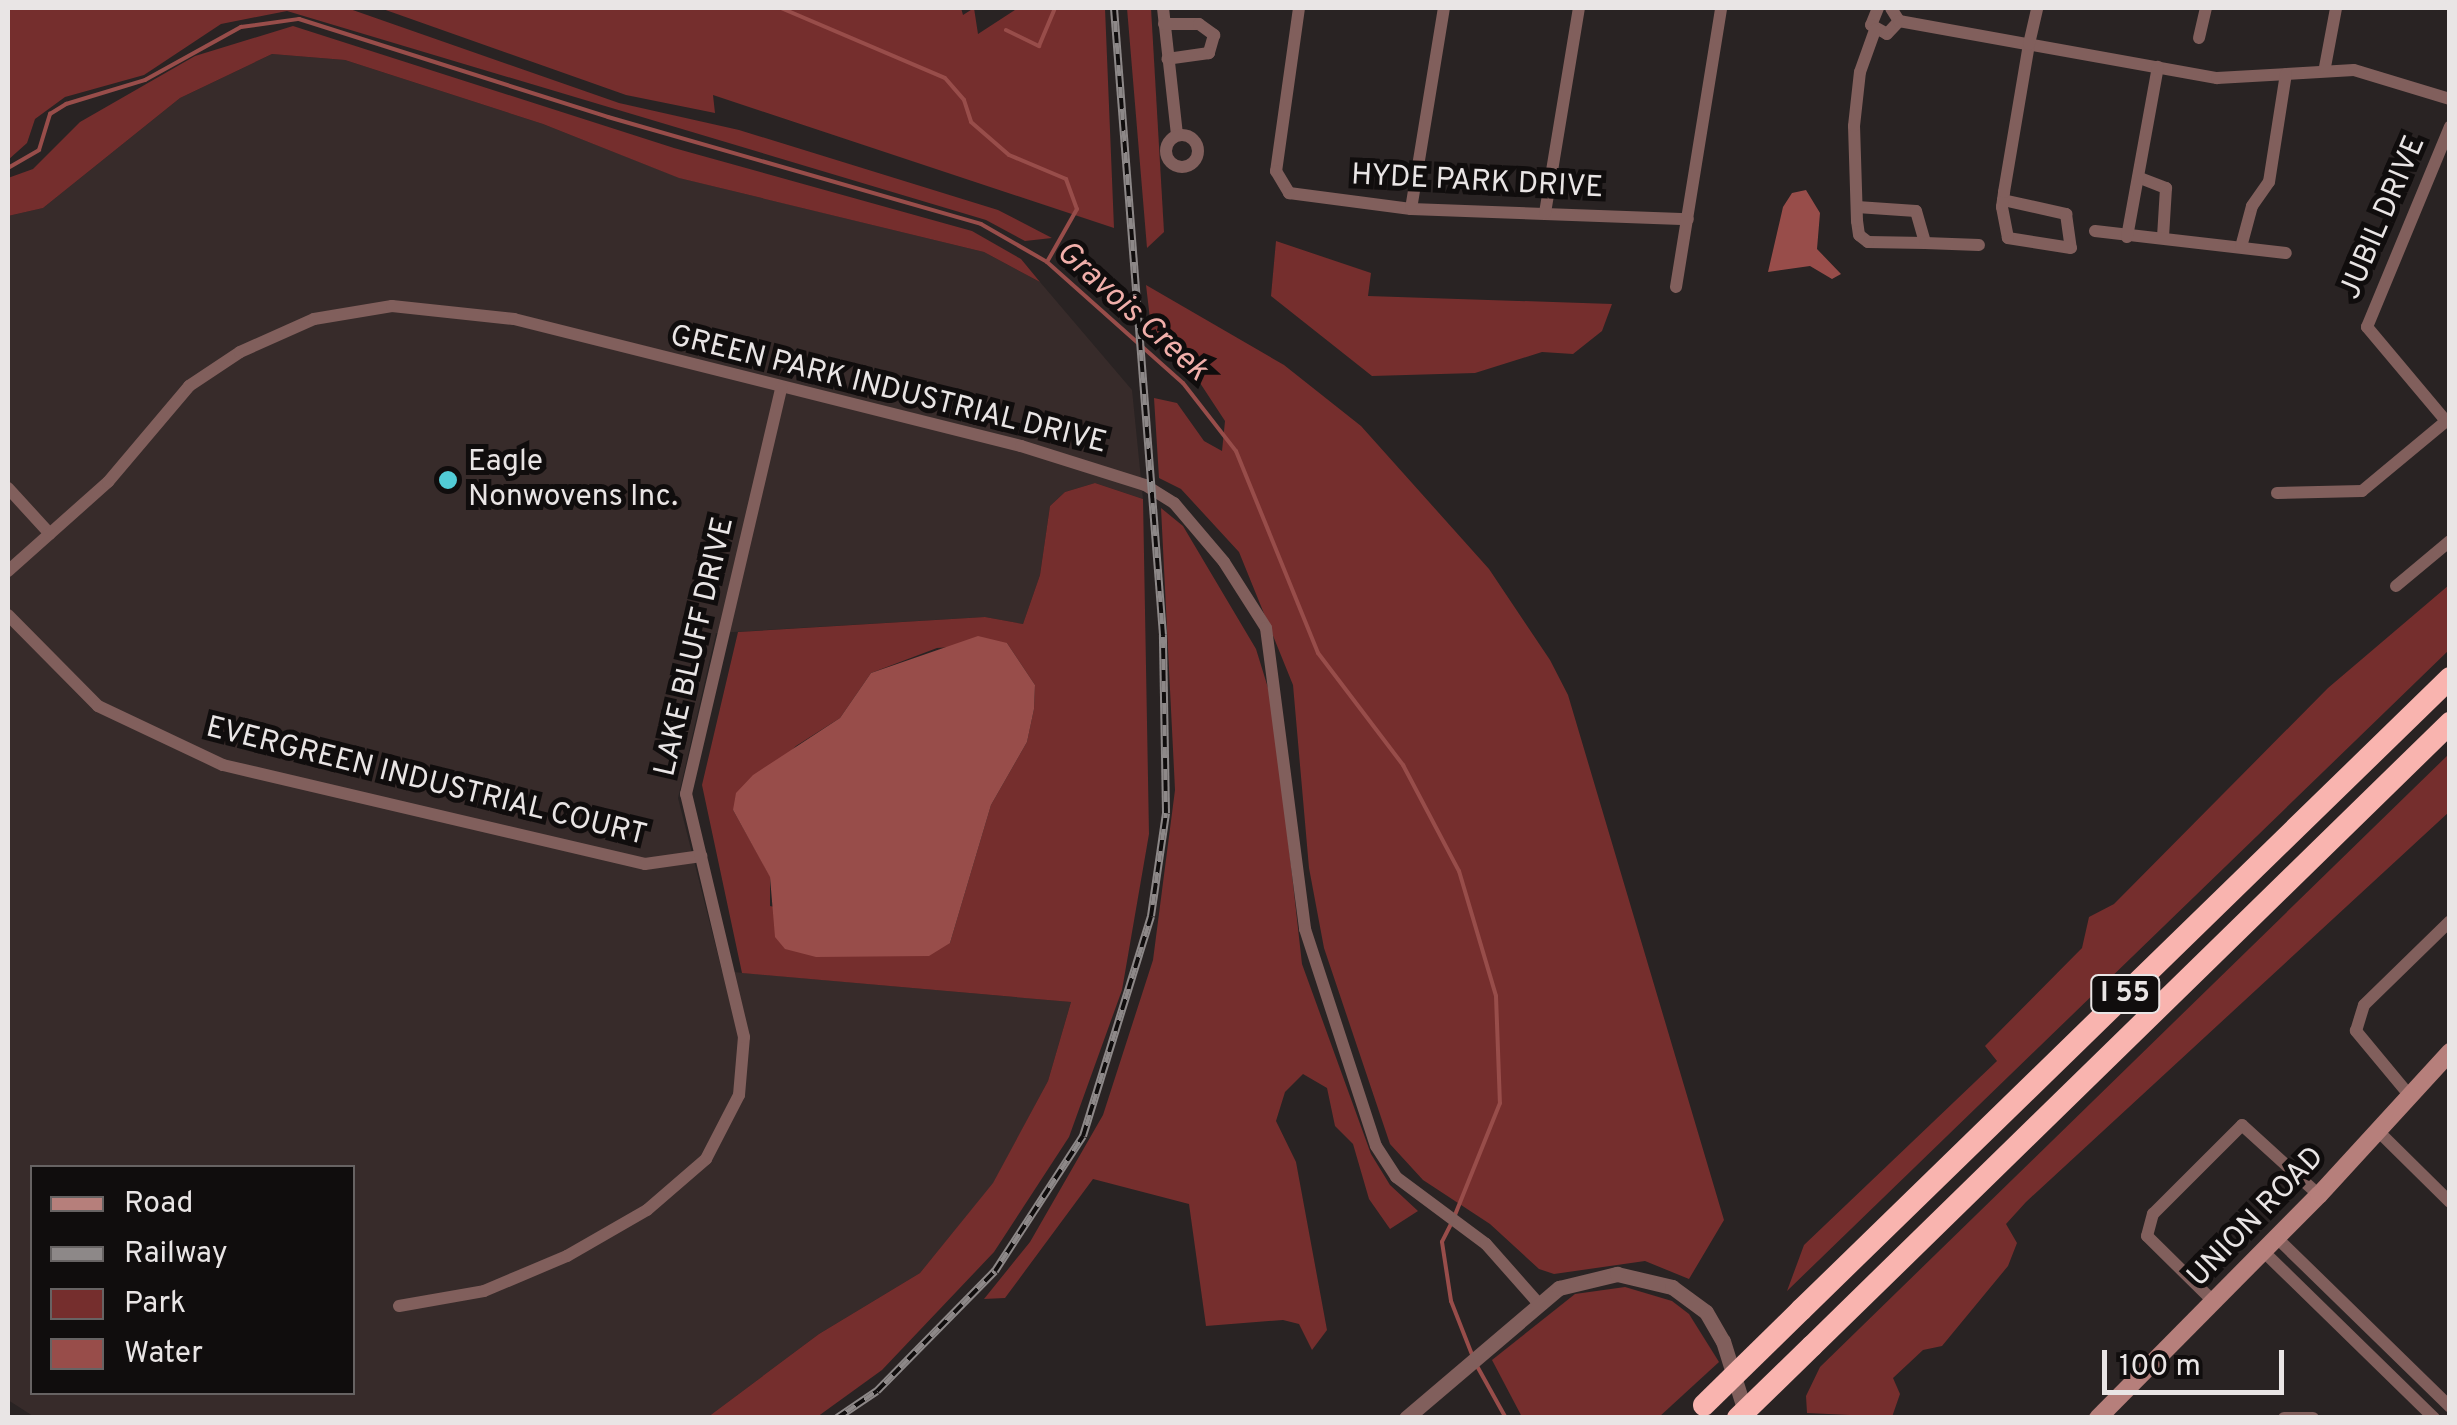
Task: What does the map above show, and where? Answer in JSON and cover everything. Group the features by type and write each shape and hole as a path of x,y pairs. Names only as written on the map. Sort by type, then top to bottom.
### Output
{"highway":[{"name":"I 55","path":"1697,1411 2450,678"},
{"name":"I 55","path":"1738,1418 2450,723"}],"main road":[{"name":"UNION ROAD","path":"2098,1418 2271,1245 2450,1052"}],"street":[{"path":"1163,8 1177,135"},
{"name":"HYDE PARK DRIVE","path":"1299,8 1276,171 1296,196 1410,209 1688,219"},
{"path":"1410,209 1444,8"},
{"path":"1545,213 1578,8"},
{"path":"1676,286 1721,8"},
{"path":"1878,8 1870,20 1875,30 1887,34 1899,21"},
{"path":"1891,8 1899,21 2217,78 2286,74 2325,67 2450,98"},
{"path":"2003,200 2066,214 2072,248 2008,238 2003,200 2037,8"},
{"path":"2200,38 2206,8"},
{"path":"2325,67 2336,8"},
{"path":"1164,24 1199,24 1214,36 1209,53 1167,59"},
{"path":"1875,30 1860,72 1854,126 1860,235 1868,242 1979,245"},
{"path":"2127,236 2158,67"},
{"path":"2241,247 2252,206 2270,182 2286,74"},
{"name":"JUBIL DRIVE","path":"2448,419 2367,327 2450,126"},
{"path":"2140,178 2166,188 2163,238"},
{"path":"1857,207 1916,211 1925,243"},
{"path":"2095,231 2286,253"},
{"name":"GREEN PARK INDUSTRIAL DRIVE","path":"8,571 108,482 189,386 240,352 314,319 392,306 476,312 1021,446 1145,485 1174,504 1224,562 1266,628 1280,700 1294,862 1324,996 1376,1146 1396,1177 1462,1226 1539,1304"},
{"name":"LAKE BLUFF DRIVE","path":"399,1306 484,1291 567,1256 646,1210 706,1160 739,1095 744,1037 686,794 781,388"},
{"path":"2277,493 2362,491 2448,419"},
{"path":"8,488 50,534"},
{"path":"2396,586 2450,542"},
{"name":"EVERGREEN INDUSTRIAL COURT","path":"8,615 98,706 223,765 645,864 701,856"},
{"path":"2410,1096 2358,1040 2358,1022 2378,990 2450,922"},
{"path":"2214,1302 2147,1236 2152,1214 2242,1125 2319,1195"},
{"path":"2378,1130 2450,1202"},
{"path":"2271,1245 2450,1407"},
{"path":"2271,1245 2434,1418"},
{"path":"1406,1418 1539,1304 1570,1282 1601,1275 1638,1276 1685,1294 1723,1340 1747,1418"},
{"path":"2284,1418 2307,1416"}],"shaded area":[{"path":"272,54 345,60 543,124 680,178 984,252 1040,282 1132,390 1143,499 1095,483 1065,492 1050,506 1040,575 1023,624 985,617 716,633 678,798 722,971 1071,1002 1048,1081 993,1184 920,1273 819,1334 708,1417 36,1418 8,1400 8,216 43,208 180,98"}],"green space":[{"path":"8,8 347,8 619,103 739,130 998,210 1052,238 1025,241 986,220 287,11 221,24 144,75 65,97 35,119 27,143 8,160"},
{"path":"380,8 961,8 963,15 974,8 978,34 1018,8 1105,8 1114,228 713,95 715,113 626,95"},
{"path":"1127,8 1151,8 1164,232 1147,248"},
{"path":"293,26 674,148 972,231 1021,259 1040,282 984,252 679,178 543,124 345,60 272,54 180,98 43,208 8,216 8,178 33,169 80,122 195,56"},
{"path":"1276,241 1371,273 1368,296 1612,304 1602,331 1573,354 1542,352 1475,373 1372,376 1271,296"},
{"path":"1146,285 1284,365 1361,426 1489,569 1550,660 1568,695 1724,1220 1689,1279 1645,1261 1554,1274 1539,1269 1490,1224 1423,1180 1390,1144 1324,948 1309,868 1293,685 1239,552 1181,489 1159,478 1154,398 1177,403 1204,441 1222,451 1225,421 1179,351 1152,336"},
{"path":"1095,483 1143,499 1149,834 1122,990 1069,1137 994,1252 882,1370 817,1417 708,1417 819,1334 920,1273 993,1183 1048,1081 1071,1002 742,973 702,785 738,632 985,617 1023,624 1040,575 1050,506 1065,492","holes":["1007,643 1035,685 1027,742 991,805 950,943 770,906 770,876 733,810 796,746 840,718 871,673 937,648"]},
{"path":"1161,508 1183,526 1256,649 1273,704 1302,964 1371,1154 1390,1185 1418,1211 1390,1229 1369,1199 1353,1144 1335,1126 1327,1088 1303,1074 1285,1092 1276,1121 1296,1162 1327,1330 1312,1350 1299,1324 1283,1320 1206,1326 1189,1204 1093,1179 1005,1298 984,1299 1030,1242 1103,1115 1153,960 1175,790"},
{"path":"2449,585 2449,650 1787,1291 1804,1245 1997,1061 1985,1046 2082,948 2089,917 2114,904 2328,688"},
{"path":"2449,754 2449,812 2026,1202 2006,1224 2017,1243 2008,1266 1942,1346 1923,1350 1893,1378 1900,1394 1892,1417 1807,1413 1806,1396 1820,1367"},
{"path":"1625,1287 1672,1301 1689,1314 1719,1362 1659,1417 1522,1417 1492,1360 1575,1294"}],"water":[{"path":"1806,190 1820,213 1817,249 1841,274 1832,279 1810,266 1768,272 1783,207 1792,193"},
{"path":"978,636 1007,643 1035,685 1034,709 1027,742 991,805 950,943 929,956 816,957 785,949 775,937 770,877 733,810 736,793 753,775 840,718 871,673"}],"waterway":[{"path":"781,8 945,78 964,100 971,122 1009,155 1066,179 1077,209 1047,262"},
{"path":"1006,30 1039,46 1055,8"},
{"name":"Gravois Creek","path":"8,168 39,150 50,114 66,104 145,80 241,27 299,19 608,117 981,224 1047,262 1183,383 1236,451 1318,653 1403,765 1459,871 1496,996 1500,1103 1455,1215"},
{"name":"Gravois Creek","path":"1451,1224 1442,1242 1451,1301 1473,1357"},
{"name":"Gravois Creek","path":"1477,1366 1506,1418"}],"railway":[{"path":"837,1418 877,1391 995,1271 1083,1136 1151,916 1166,813 1163,635 1114,8"}],"place":[{"name":"Eagle Nonwovens Inc.","path":"448,480"}]}
